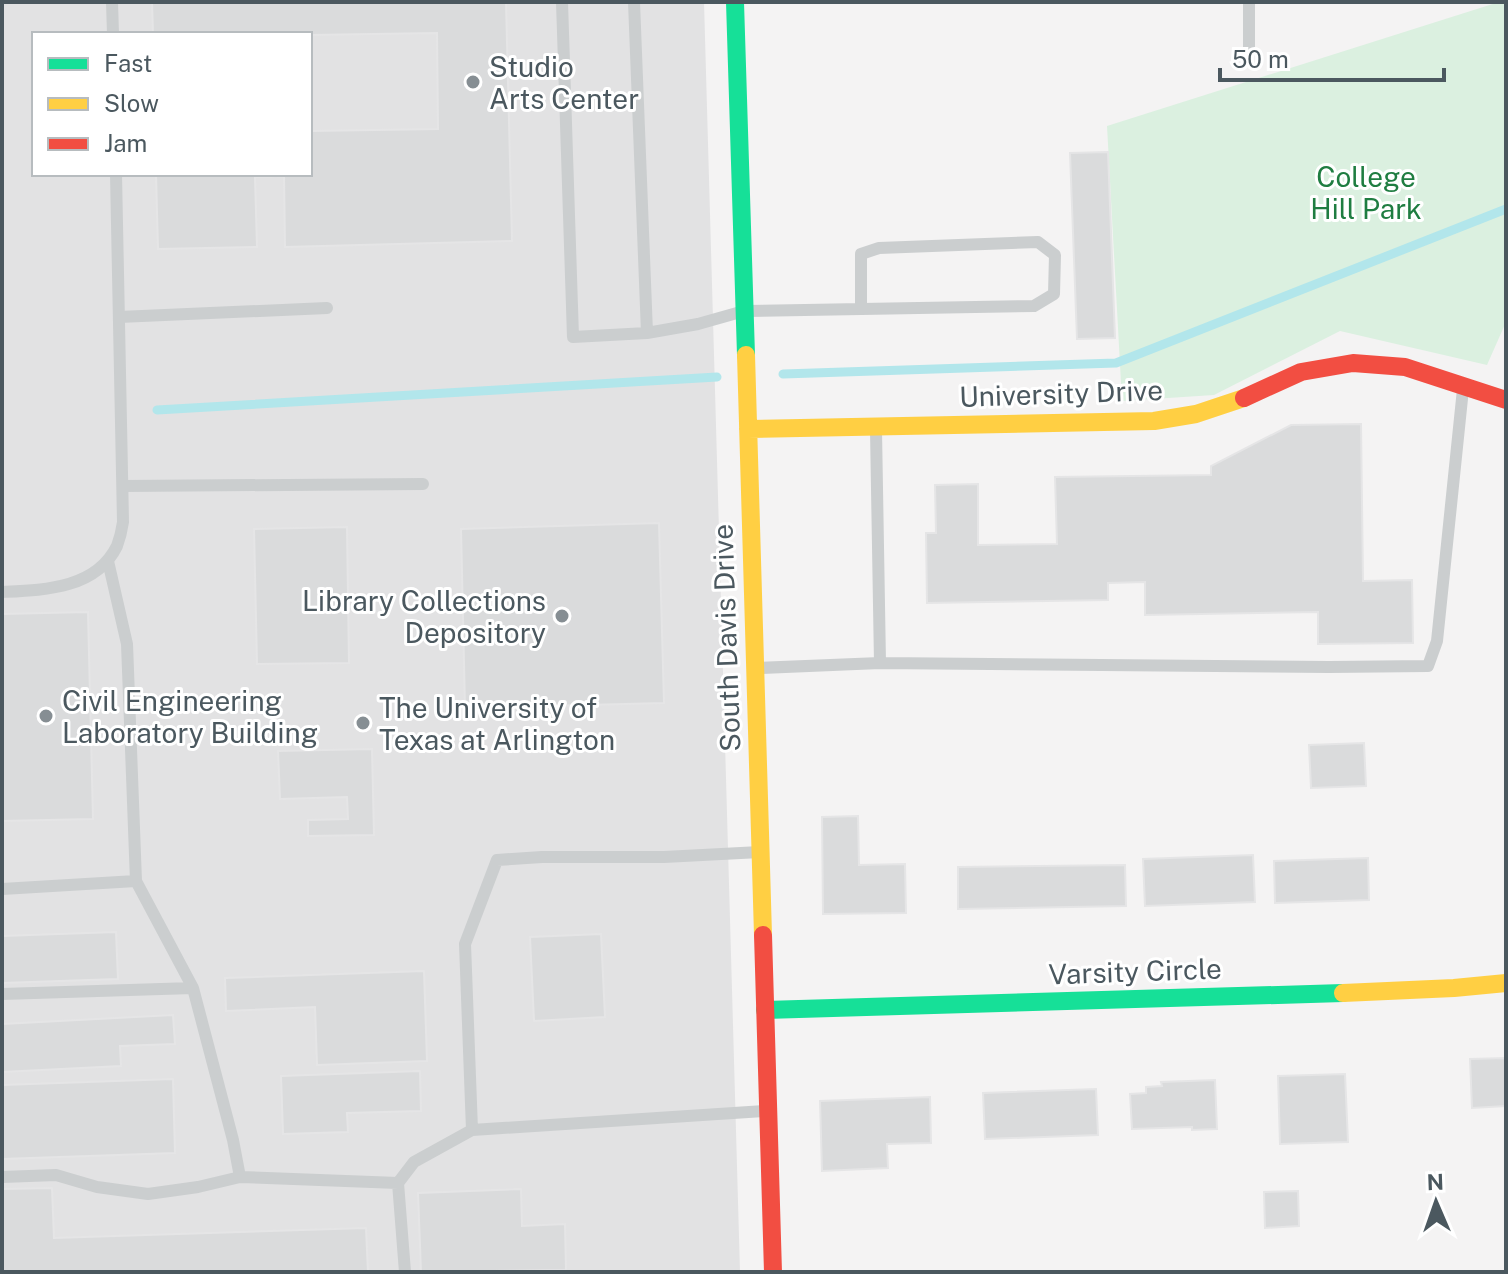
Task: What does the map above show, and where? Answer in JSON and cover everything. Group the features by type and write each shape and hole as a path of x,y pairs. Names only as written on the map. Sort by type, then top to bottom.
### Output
{"street":[{"name":"South Davis Drive","path":"735,2 773,1272"},
{"name":"University Drive","path":"748,429 1154,421 1196,414 1236,402 1301,372 1353,363 1405,367 1506,400"},
{"name":"Varsity Circle","path":"765,1010 1300,995 1506,983"}],"lane":[{"path":"112,2 113,32"},
{"path":"562,2 573,337 647,333 698,324 744,311 861,309 1034,306 1054,294 1055,255 1038,242 879,248 861,254 861,309"},
{"path":"634,2 647,333"},
{"path":"1249,2 1249,49"},
{"path":"2,592 42,590 71,584 108,561 118,543 123,522 123,486 116,176"},
{"path":"119,317 327,308"},
{"path":"755,668 880,663 1428,666 1437,641 1463,385"},
{"path":"876,426 880,663"},
{"path":"123,486 423,484"},
{"path":"108,561 127,644 136,881 193,988 240,1177"},
{"path":"472,1130 465,944 497,860 760,852"},
{"path":"2,889 136,881"},
{"path":"2,994 193,988"},
{"path":"405,1272 398,1183 414,1162 472,1130 768,1110"},
{"path":"2,1177 56,1175 97,1187 148,1194 240,1177 398,1183"}],"shaded area":[{"name":"The University of Texas at Arlington","path":"2,2 704,2 740,1272 2,1272"}],"green space":[{"name":"College Hill Park","path":"1506,2 1506,322 1487,365 1340,331 1214,395 1122,401 1107,126"}],"building":[{"name":"Studio Arts Center","path":"152,2 506,2 512,241 285,247 284,176 312,176 312,131 438,129 437,33 312,35 312,32 153,32"},
{"path":"1108,152 1115,338 1077,339 1070,153"},
{"name":"Studio Arts Center","path":"156,176 284,176 255,177 257,247 158,249"},
{"path":"1361,424 1363,581 1412,580 1413,643 1318,644 1318,612 1145,615 1145,582 1108,583 1108,600 927,603 926,533 936,533 935,485 978,484 978,545 1057,544 1055,477 1211,475 1211,466 1291,425"},
{"name":"Library Collections Depository","path":"659,523 664,703 465,708 461,529"},
{"path":"347,527 349,663 257,664 254,529"},
{"name":"Civil Engineering Laboratory Building","path":"88,612 93,819 2,821 2,614"},
{"path":"1364,743 1366,786 1311,788 1309,745"},
{"path":"372,749 374,835 308,836 308,820 348,819 347,797 280,799 278,751"},
{"path":"858,816 859,865 905,864 906,913 823,914 822,817"},
{"path":"1253,855 1255,902 1145,906 1143,859"},
{"path":"1368,858 1369,900 1275,903 1274,861"},
{"path":"1125,865 1126,906 958,909 958,867"},
{"path":"116,932 118,979 2,983 2,936"},
{"path":"601,934 605,1017 534,1021 530,937"},
{"path":"424,971 427,1061 317,1065 315,1007 226,1011 225,978"},
{"path":"173,1015 175,1044 120,1046 121,1066 2,1072 2,1024"},
{"path":"1506,1058 1506,1106 1472,1108 1470,1059"},
{"path":"420,1071 421,1111 347,1113 348,1132 283,1134 281,1076"},
{"path":"1345,1074 1348,1142 1280,1144 1278,1076"},
{"path":"173,1079 175,1153 2,1159 2,1085"},
{"path":"1215,1080 1217,1129 1132,1129 1130,1094 1146,1093 1146,1087 1162,1086 1161,1082"},
{"path":"1096,1089 1098,1135 985,1139 983,1093"},
{"path":"930,1097 931,1143 887,1144 888,1168 822,1171 820,1101"},
{"path":"52,1188 54,1238 366,1228 368,1272 2,1272 2,1189"},
{"path":"521,1189 522,1226 565,1224 566,1270 421,1272 418,1193"},
{"path":"1298,1191 1299,1226 1265,1228 1264,1192"}],"waterway":[{"path":"783,374 1116,363 1506,209"},
{"path":"157,410 717,377"}],"traffic: fast":[{"path":"735,2 746,355"},
{"path":"765,1010 1343,993"}],"traffic: slow":[{"path":"746,355 763,935"},
{"path":"748,429 1154,421 1196,414 1244,398"},
{"path":"1343,993 1506,983"}],"traffic: jam":[{"path":"1244,398 1301,372 1353,363 1405,367 1506,400"},
{"path":"763,935 773,1272"}],"place":[{"name":"Studio Arts Center","path":"473,82"},
{"name":"Library Collections Depository","path":"562,616"},
{"name":"Civil Engineering Laboratory Building","path":"46,716"},
{"name":"The University of Texas at Arlington","path":"363,723"}]}
